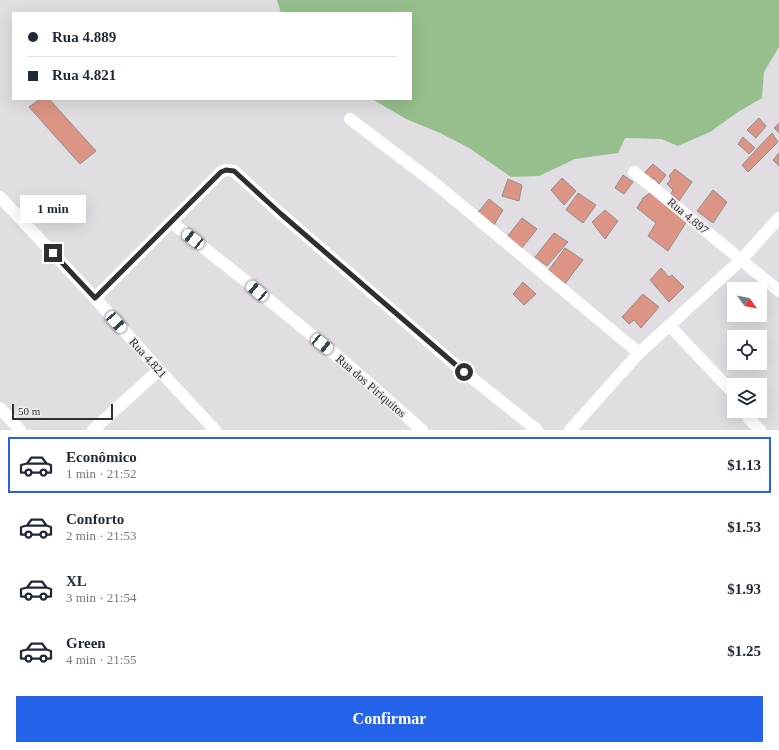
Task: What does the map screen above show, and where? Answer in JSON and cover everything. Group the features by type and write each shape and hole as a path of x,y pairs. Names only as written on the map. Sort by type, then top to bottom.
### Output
{"street":[{"path":"350,118 437,185 639,353"},
{"path":"95,298 221,172 230,170 238,175 452,362 537,430"},
{"name":"Rua 4.897","path":"634,172 779,291"},
{"name":"Rua 4.821","path":"0,197 95,298 158,370 214,430"},
{"path":"570,430 639,353 741,260 779,218"},
{"name":"Rua dos Piriquitos","path":"171,222 347,364 422,430"},
{"path":"669,325 727,387"},
{"path":"94,430 158,370"},
{"path":"0,408 20,430"},
{"path":"749,418 760,430"}],"green space":[{"path":"277,0 779,0 779,47 764,72 762,98 738,112 710,132 678,146 661,139 625,138 618,153 575,159 539,176 511,177 469,148 440,133 406,119 374,100 412,100 412,12 281,12"}],"building":[{"path":"39,100 50,100 96,151 80,164 29,107"},
{"path":"759,118 766,126 756,138 747,130"},
{"path":"779,123 779,133 774,128"},
{"path":"772,133 778,142 748,172 742,165"},
{"path":"743,137 755,148 749,154 738,144"},
{"path":"779,153 779,166 773,160"},
{"path":"653,164 666,175 659,184 654,178 651,182 642,175"},
{"path":"675,169 692,182 679,201 670,196 673,190 667,184 671,179 669,176"},
{"path":"623,175 633,182 624,194 615,188"},
{"path":"562,178 576,191 564,205 551,190"},
{"path":"508,179 522,185 519,201 502,196"},
{"path":"713,190 727,202 713,223 697,211"},
{"path":"651,192 687,221 668,251 648,236 656,223 637,208 643,198"},
{"path":"578,193 596,205 583,223 566,210"},
{"path":"489,199 503,210 494,225 476,215"},
{"path":"605,210 618,221 605,239 592,222"},
{"path":"522,218 537,229 521,249 507,237"},
{"path":"554,233 568,242 547,266 535,257"},
{"path":"565,248 583,260 564,285 548,271"},
{"path":"661,268 669,277 672,275 684,287 669,302 650,280"},
{"path":"523,282 536,294 524,305 513,294"},
{"path":"643,294 659,307 641,328 634,320 629,324 622,317"}],"route":[{"path":"53,253 95,298 221,172 226,170 234,171 281,214 464,372"}]}
